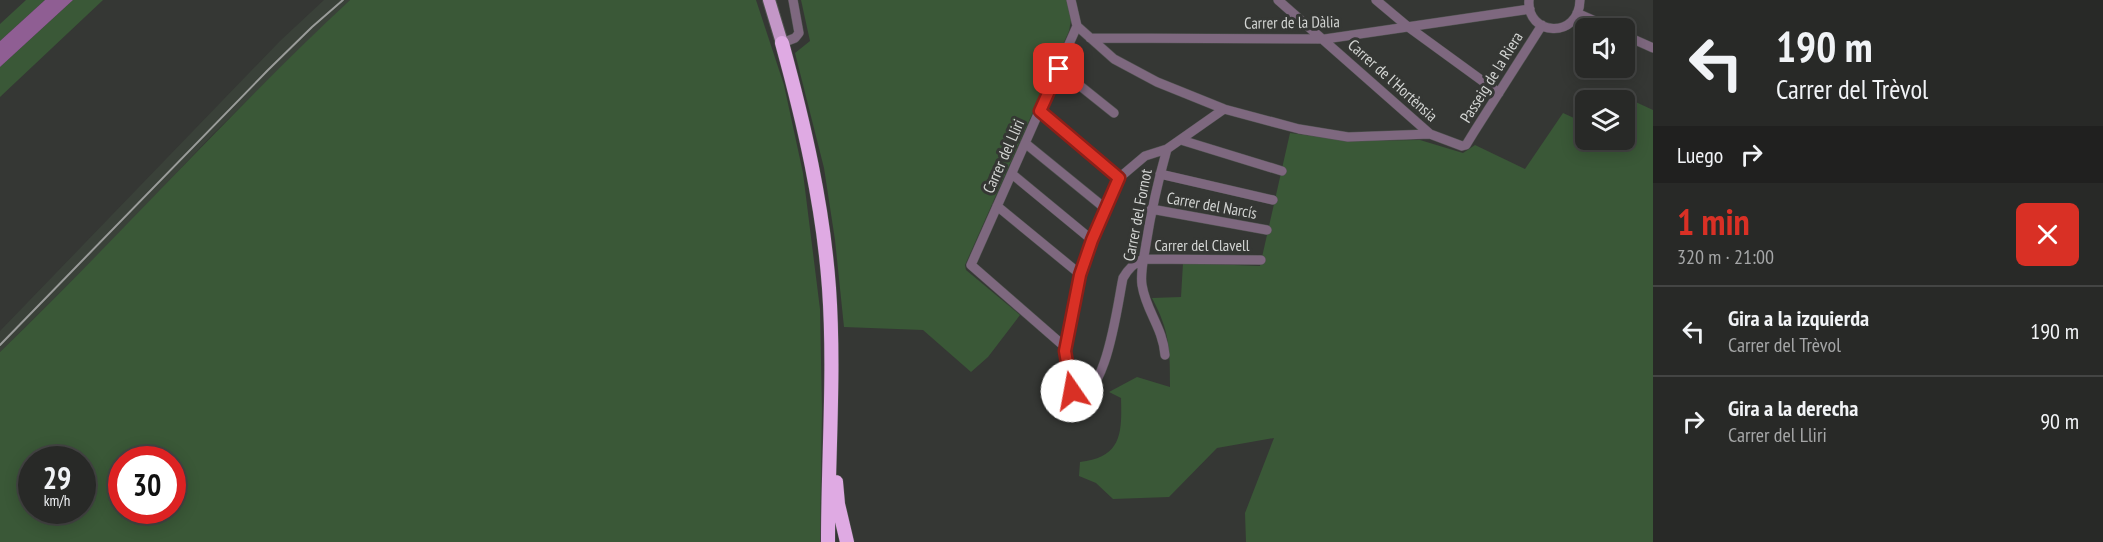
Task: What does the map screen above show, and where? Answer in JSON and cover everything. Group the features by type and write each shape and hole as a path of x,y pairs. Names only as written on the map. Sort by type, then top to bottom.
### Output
{"highway":[{"path":"782,43 809,152 826,252 831,442 828,542"},
{"path":"831,442 838,504 847,542"}],"main road":[{"path":"769,0 782,43"}],"street":[{"path":"782,43 795,38 799,33 794,0"},
{"path":"1071,0 1077,26 1114,60 1157,82 1224,109 1299,129 1348,137 1430,134"},
{"name":"Carrer de l'Hortènsia","path":"1278,0 1325,39 1430,134 1455,144 1466,145"},
{"path":"1376,0 1407,26 1499,93"},
{"path":"1529,5 1533,17 1551,29 1564,27 1572,22 1580,0"},
{"name":"Carrer de la Dàlia","path":"1090,38 1325,39 1529,5"},
{"path":"1577,13 1588,18"},
{"name":"Passeig de la Riera","path":"1466,145 1542,25"},
{"name":"Carrer del Lliri","path":"1065,347 971,265 1077,26"},
{"path":"1635,40 1653,48"},
{"path":"1059,69 1114,113"},
{"path":"1143,260 1133,265 1123,278 1107,357 1096,382 1084,393 1079,394 1072,391 1065,347 1080,275 1092,240 1119,178 1145,156 1167,149 1224,109"},
{"path":"1040,111 1119,178"},
{"path":"1181,140 1282,171"},
{"path":"1025,143 1106,209"},
{"name":"Carrer del Fornot","path":"1165,355 1160,328 1145,299 1142,278 1151,209 1167,149"},
{"path":"1011,174 1092,240"},
{"path":"1160,174 1274,200"},
{"path":"997,206 1080,275"},
{"name":"Carrer del Narcís","path":"1151,209 1267,230"},
{"name":"Carrer del Clavell","path":"1143,260 1261,260"}],"shaded area":[{"path":"45,0 73,0 0,67 0,41"},
{"path":"324,0 350,0 214,133 117,236 0,352 0,331 280,41"}],"green space":[{"path":"26,0 45,0 0,41 0,24"},
{"path":"73,0 103,0 0,97 0,67"},
{"path":"350,0 756,0 784,85 803,173 820,309 822,410 820,542 0,542 0,352 217,131"},
{"path":"801,0 1068,0 1071,20 1069,31 965,265 966,270 1020,315 988,357 971,372 923,330 844,327 835,240 824,168 795,53 810,41"},
{"path":"1635,102 1653,110 1653,542 1246,542 1245,513 1274,438 1217,448 1169,497 1113,499 1096,483 1079,476 1080,462 1104,455 1117,441 1121,422 1121,398 1109,392 1137,377 1170,387 1166,331 1152,298 1181,297 1183,263 1260,266 1290,133 1350,141 1420,140 1463,153 1475,145 1525,169 1563,113 1575,118 1575,150 1635,150"}],"railway":[{"path":"0,345 268,70 343,0"}],"route":[{"path":"1059,69 1040,111 1119,178 1092,240 1080,275 1065,351 1072,391"}]}
